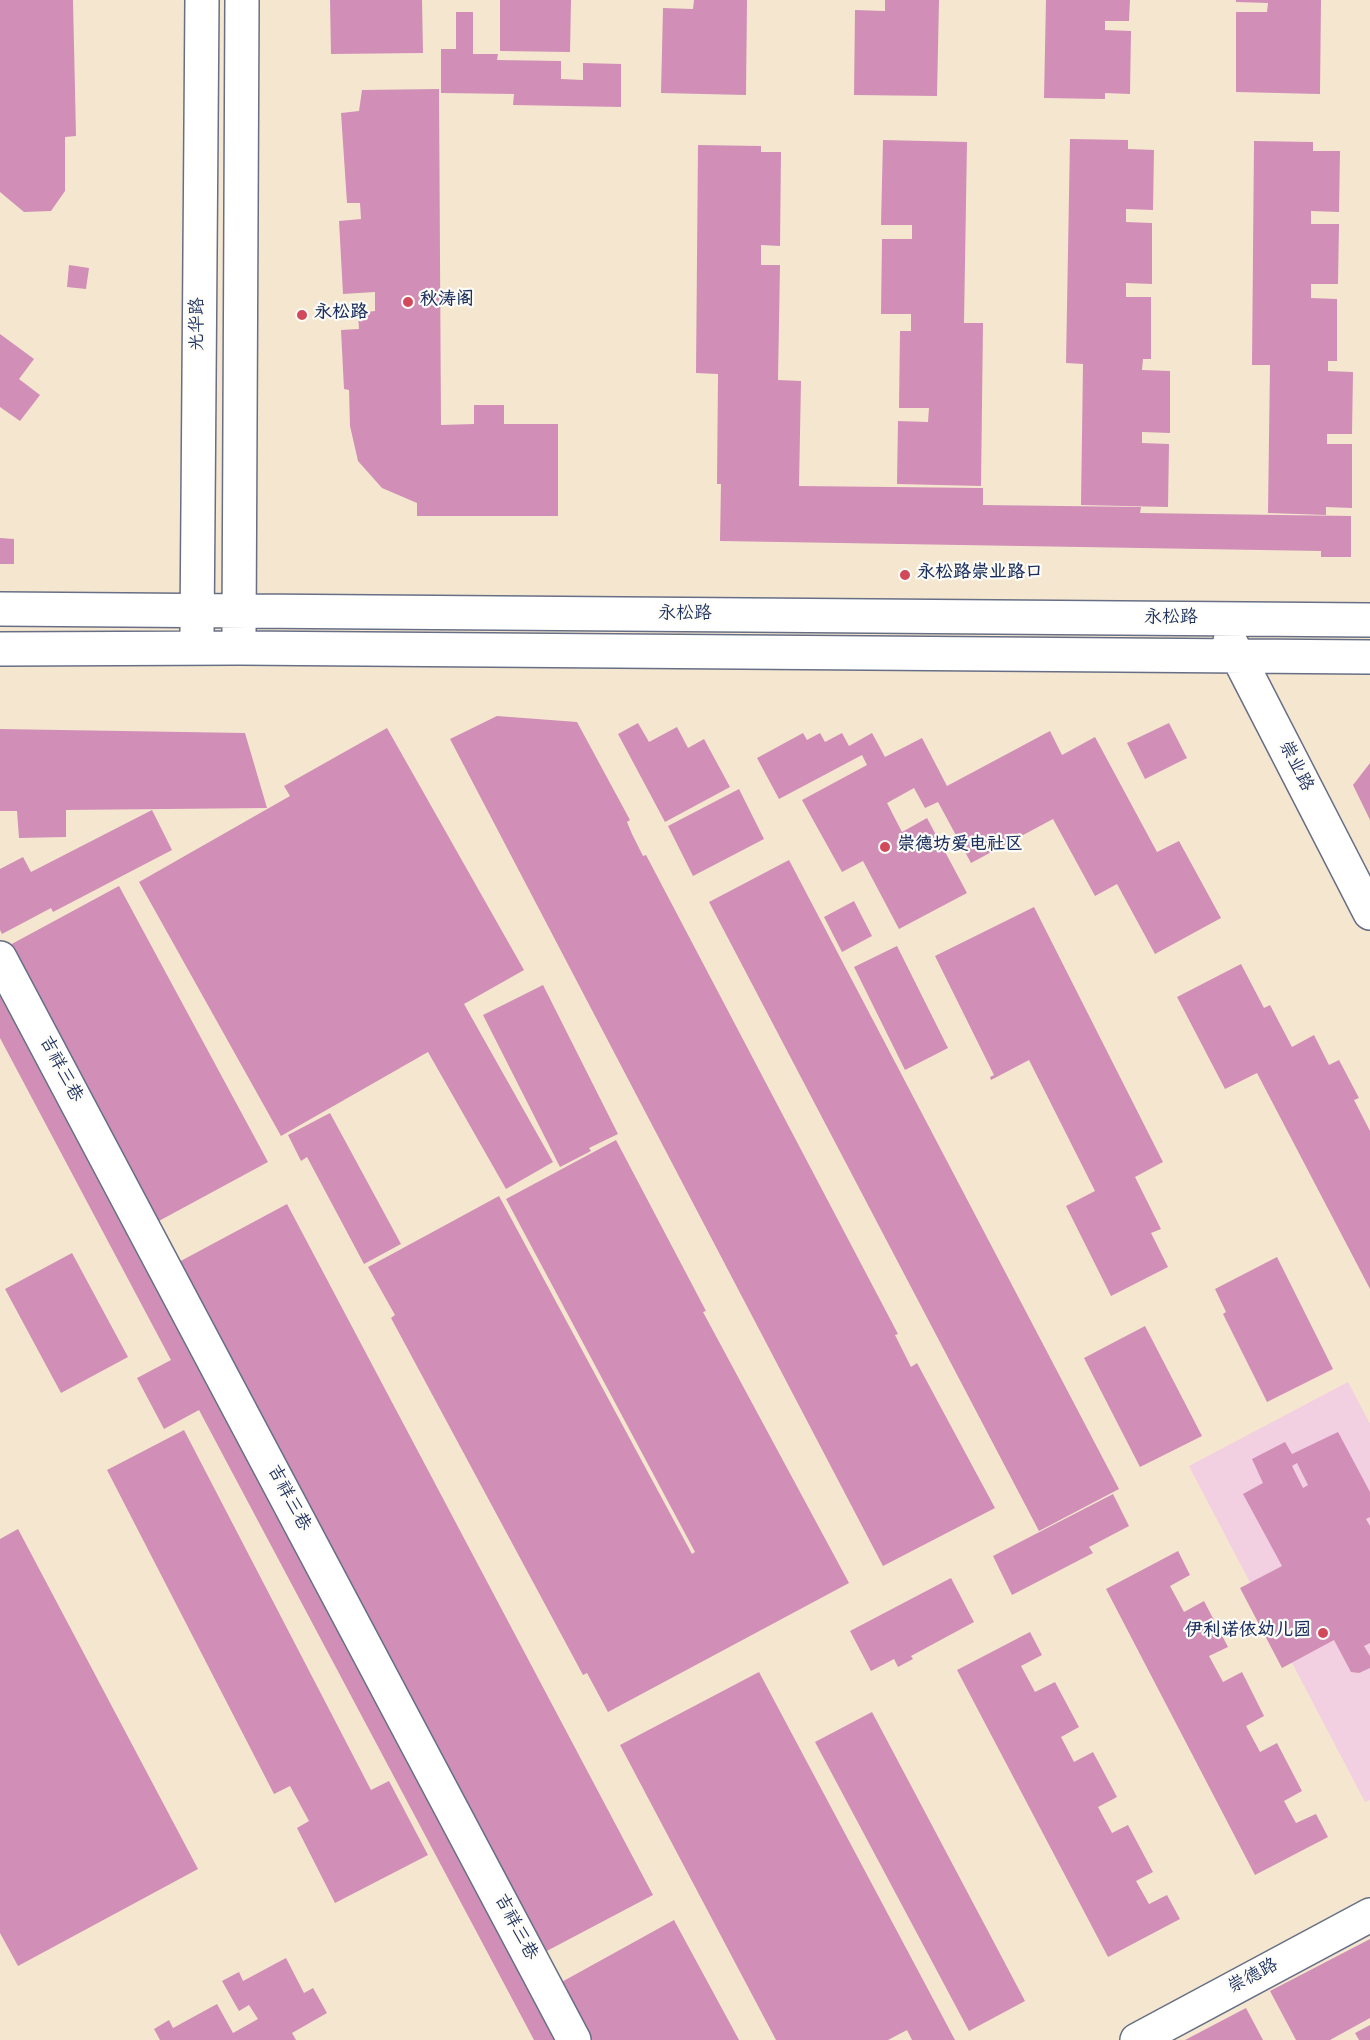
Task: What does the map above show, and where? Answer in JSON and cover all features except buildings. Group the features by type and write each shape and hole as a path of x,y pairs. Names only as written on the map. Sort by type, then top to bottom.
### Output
{"street":[{"name":"光华路","path":"197,648 202,0"},
{"path":"239,648 242,0"},
{"name":"永松路","path":"0,609 239,613 1370,620"},
{"name":"崇业路","path":"1220,620 1370,913"},
{"name":"永松路","path":"0,649 239,648 1370,657"},
{"name":"吉祥三巷","path":"0,958 574,2040"},
{"name":"崇德路","path":"1137,2040 1370,1916"}],"shaded area":[{"name":"伊利诺依幼儿园","path":"1348,1382 1370,1424 1370,1800 1365,1802 1189,1466"}],"place":[{"name":"秋涛阁","path":"408,302"},
{"name":"永松路","path":"302,315"},
{"name":"永松路崇业路口","path":"905,575"},
{"name":"崇德坊爱电社区","path":"885,847"},
{"name":"伊利诺依幼儿园","path":"1323,1633"}]}
